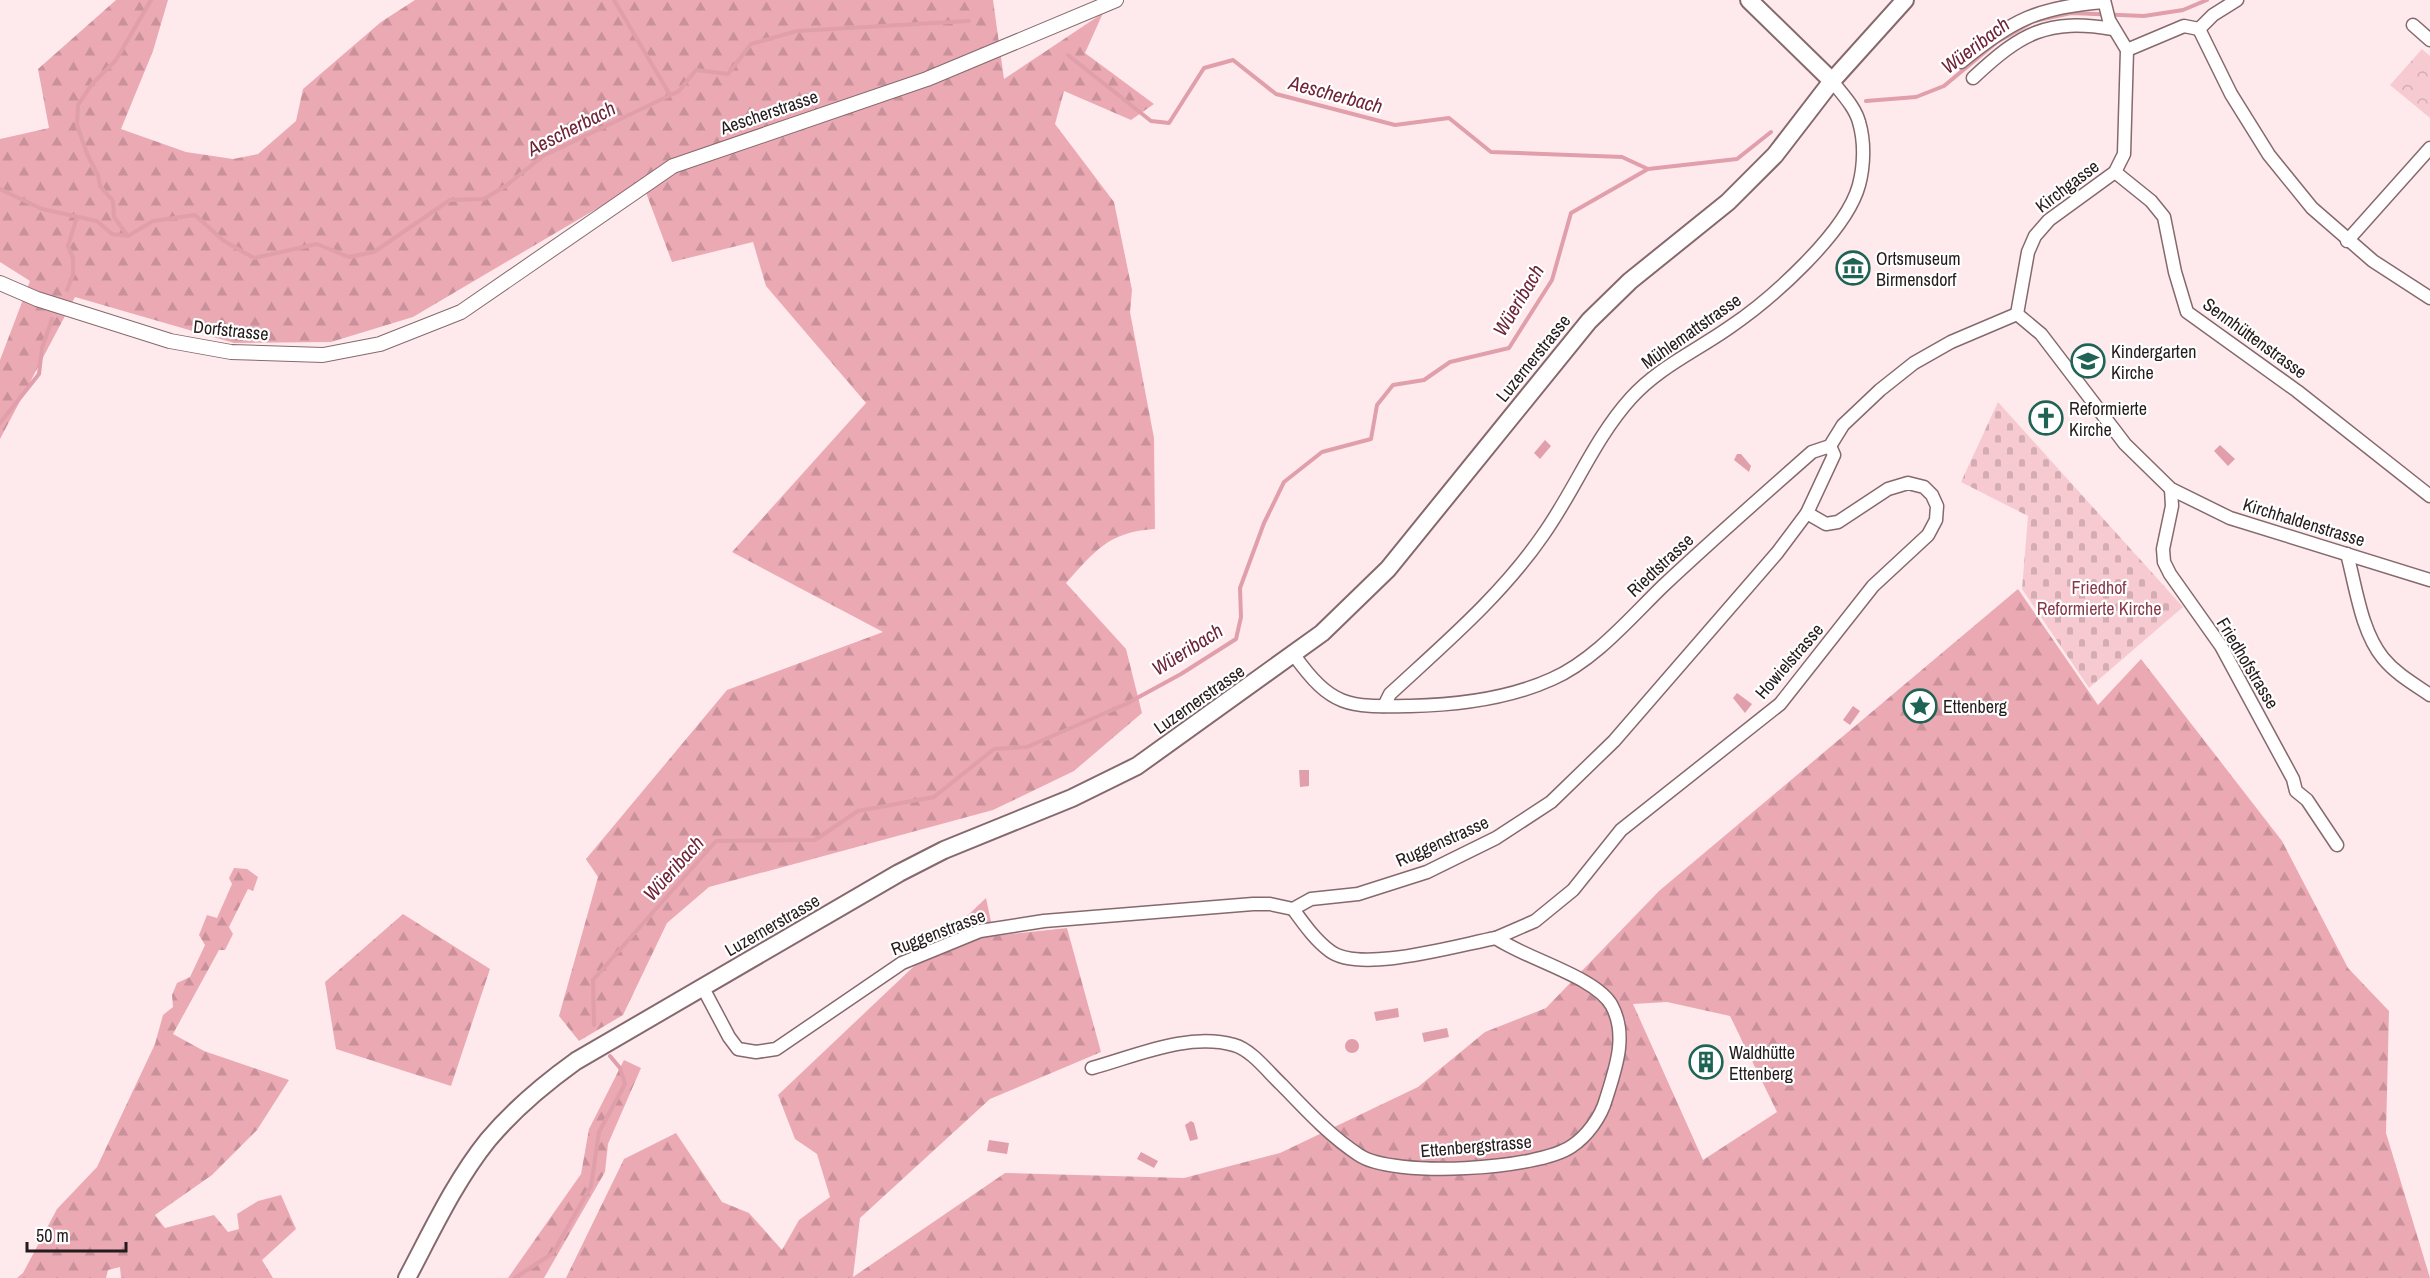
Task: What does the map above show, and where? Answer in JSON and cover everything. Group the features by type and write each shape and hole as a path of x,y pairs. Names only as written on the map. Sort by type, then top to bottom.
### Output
{"main road":[{"path":"1749,0 1832,81"},
{"name":"Luzernerstrasse","path":"407,1278 458,1184 488,1140 536,1090 576,1061 899,873 989,831 1072,798 1137,765 1294,655 1357,602 1388,569 1588,321 1630,281 1728,202 1788,140 1832,81 1891,12 1905,0"}],"street":[{"name":"Aescherstrasse","path":"461,312 673,166 927,79 1116,0"},
{"path":"2199,29 2213,15 2237,0"},
{"path":"1961,62 1997,32 2022,18 2071,4 2107,12 2127,50 2184,26 2199,29"},
{"path":"1973,78 2000,53 2036,32 2107,12"},
{"path":"2413,25 2430,40"},
{"path":"2199,29 2231,94 2269,154 2312,208 2347,241 2430,298"},
{"name":"Kirchgasse","path":"2017,314 2028,252 2035,236 2049,220 2115,172 2121,162 2125,144 2127,50"},
{"name":"Mühlemattstrasse","path":"1384,706 1390,694 1475,616 1513,575 1544,535 1603,432 1632,397 1660,371 1730,327 1764,301 1802,266 1849,207 1859,186 1863,162 1861,134 1854,110 1832,81"},
{"path":"2347,241 2430,148"},
{"name":"Sennhüttenstrasse","path":"2115,172 2151,201 2164,217 2175,272 2187,312 2297,391 2430,496"},
{"name":"Dorfstrasse","path":"0,283 37,299 170,341 231,352 323,355 380,344 461,312"},
{"path":"2017,314 2045,339 2125,444 2171,489"},
{"name":"Riedtstrasse","path":"1294,655 1318,686 1348,704 1436,706 1514,693 1554,679 1586,659 1709,543 1812,452 1830,446 1844,425 1880,390 1914,363 1951,342 2017,314"},
{"name":"Ruggenstrasse","path":"703,988 738,1049 756,1052 776,1049 797,1037 852,995 902,963 980,931 1044,921 1253,904 1270,904 1293,909 1311,899 1358,894 1427,872 1496,838 1551,802 1614,741 1777,553 1807,513 1834,455 1830,446"},
{"name":"Howielstrasse","path":"1497,938 1535,921 1573,890 1621,830 1780,704 1873,586 1928,535 1936,520 1937,506 1932,495 1924,487 1908,483 1888,489 1838,522 1826,524 1807,513"},
{"name":"Kirchhaldenstrasse","path":"2171,489 2230,518 2430,580"},
{"name":"Friedhofstrasse","path":"2171,489 2172,506 2163,549 2170,574 2221,646 2293,779 2296,791 2307,800 2337,845"},
{"path":"2347,554 2370,635 2378,650 2399,674 2430,695"},
{"path":"1293,909 1308,930 1330,952 1349,961 1371,962 1497,938"},
{"name":"Ettenbergstrasse","path":"1092,1068 1188,1042 1212,1040 1236,1045 1253,1056 1324,1127 1361,1156 1379,1165 1406,1169 1518,1164 1539,1160 1572,1146 1596,1121 1604,1105 1617,1060 1620,1038 1618,1020 1612,1005 1598,988 1512,950 1497,938"}],"green space":[{"path":"116,0 168,0 153,51 121,129 186,152 233,159 258,154 296,121 303,89 381,22 415,0 993,0 1004,79 1103,13 1085,53 1154,104 1131,120 1064,91 1055,124 1114,202 1132,290 1130,312 1154,438 1155,529 1125,534 1104,545 1066,583 1126,649 1142,713 1074,771 993,810 709,887 667,923 623,1015 579,1041 559,1016 598,877 586,859 727,690 883,632 732,552 866,403 766,286 753,242 672,262 642,182 413,317 331,342 234,343 75,297 0,439 0,360 30,281 0,262 0,139 49,128 38,69"},
{"path":"2422,49 2430,56 2430,118 2390,85"},
{"name":"Friedhof Reformierte Kirche","path":"1998,402 2183,607 2089,688 2022,589 2028,516 1961,482"},
{"path":"2018,589 2098,705 2141,659 2282,841 2348,968 2389,1011 2386,1133 2430,1278 566,1278 624,1159 676,1133 722,1202 749,1213 782,1250 799,1220 830,1197 817,1154 795,1139 778,1095 986,898 994,936 1067,928 1101,1052 990,1099 860,1218 853,1277 1005,1173 1184,1178 1280,1153 1418,1087 1485,1032 1546,1008 1659,891","holes":["1667,1002 1730,1016 1777,1112 1703,1160 1633,1004"]},
{"path":"234,868 247,869 258,877 253,891 248,889 229,927 233,934 225,950 219,950 173,1034 204,1051 289,1080 257,1130 212,1175 155,1215 165,1228 214,1215 228,1232 239,1229 237,1214 258,1201 281,1195 296,1229 262,1260 273,1278 121,1278 120,1267 108,1270 106,1278 17,1278 23,1273 57,1209 97,1167 155,1044 163,1015 173,1007 172,995 177,983 190,977 205,945 199,935 207,915 217,918 232,884 229,878"},
{"path":"403,914 490,969 451,1086 336,1049 325,982"},
{"path":"624,1060 641,1068 608,1144 605,1172 544,1278 508,1278 581,1174 589,1129"}],"shaded area":[{"path":"1545,440 1551,446 1540,459 1534,453"},
{"path":"2220,445 2235,459 2228,466 2214,451"},
{"path":"1737,454 1741,454 1751,466 1749,472 1734,460"},
{"path":"1737,693 1752,704 1745,713 1733,698"},
{"path":"1853,706 1860,711 1850,725 1843,720"},
{"path":"1299,770 1309,770 1309,786 1300,787"},
{"path":"1398,1008 1399,1017 1376,1021 1374,1012"},
{"path":"1447,1028 1449,1037 1424,1042 1422,1033"},
{"path":"1352,1039 1357,1041 1359,1046 1357,1051 1352,1053 1347,1051 1345,1046 1347,1041"},
{"path":"1191,1121 1194,1123 1198,1139 1190,1141 1185,1125"},
{"path":"989,1140 1009,1143 1007,1154 987,1151"},
{"path":"1141,1152 1158,1161 1154,1168 1137,1159"}],"waterway":[{"path":"127,235 114,217 113,201 100,186 98,175 87,154 77,125 78,105 92,84 116,60 151,0"},
{"path":"614,0 670,95"},
{"name":"Wüeribach","path":"1866,101 1916,97 1944,86 1997,42 2034,21 2071,13 2144,16 2183,10 2207,0"},
{"name":"Aescherbach","path":"0,189 42,209 97,221 112,234 128,236 153,221 195,215 224,241 254,258 317,244 349,257 374,252 450,200 484,199 507,185 543,156 679,91 696,70 728,74 751,44 797,31 969,21"},
{"name":"Aescherbach","path":"1068,55 1151,121 1169,123 1204,68 1233,60 1276,94 1395,125 1449,118 1491,152 1622,157 1648,169"},
{"name":"Wüeribach","path":"594,1025 593,980 716,841 815,840 858,811 934,797 994,749 1027,747 1126,704 1181,674 1236,639 1241,617 1240,588 1264,523 1284,482 1322,452 1371,439 1377,405 1393,385 1424,380 1450,362 1509,348 1552,280 1571,213 1648,169 1737,159 1771,132"},
{"path":"67,290 73,275 73,258 68,246 77,217"},
{"path":"0,423 39,374 42,348 52,319"},
{"name":"Wüeribach","path":"515,1278 553,1253 591,1186 599,1132 625,1084 620,1068 610,1056"}],"place":[{"name":"Ortsmuseum Birmensdorf","path":"1853,268"},
{"name":"Kindergarten Kirche","path":"2088,361"},
{"name":"Reformierte Kirche","path":"2046,418"},
{"name":"Ettenberg","path":"1920,706"},
{"name":"Waldhütte Ettenberg","path":"1706,1062"}]}
